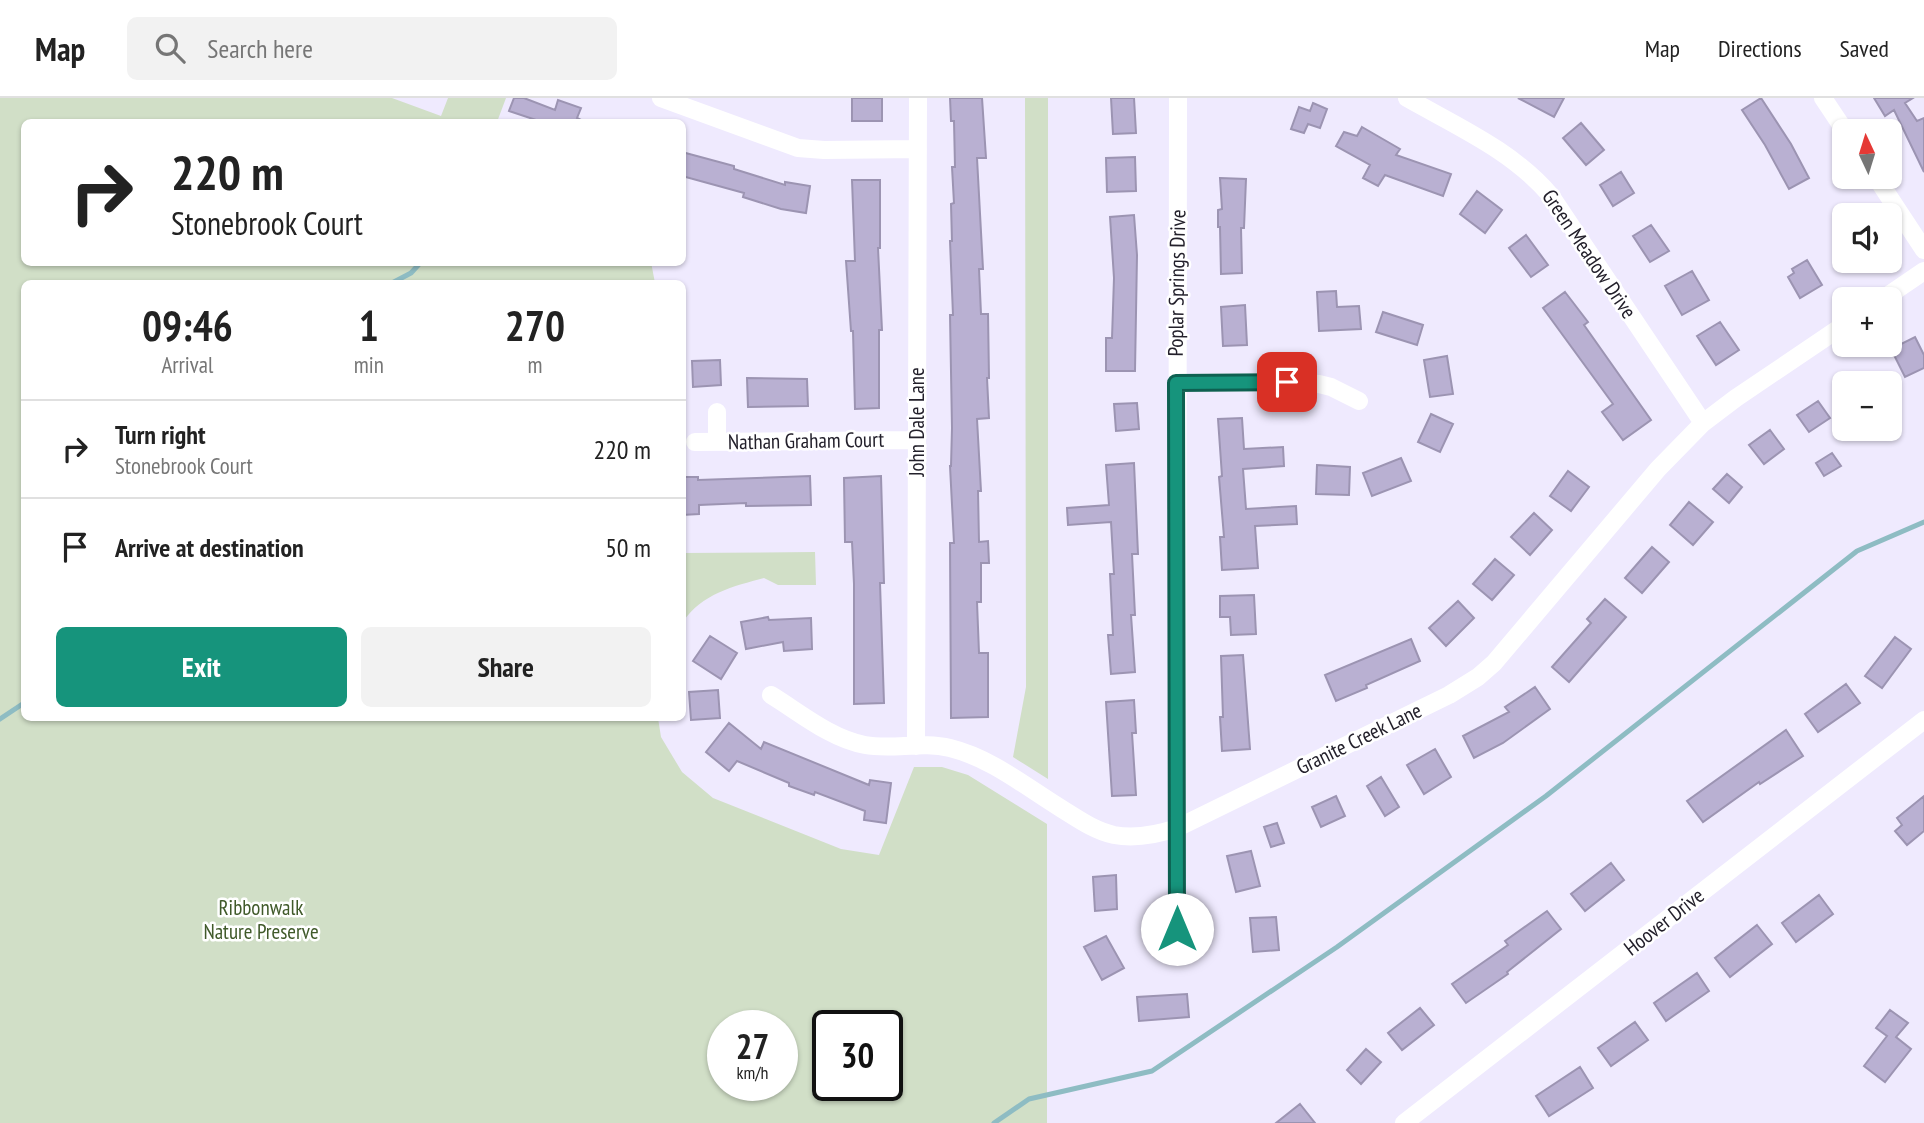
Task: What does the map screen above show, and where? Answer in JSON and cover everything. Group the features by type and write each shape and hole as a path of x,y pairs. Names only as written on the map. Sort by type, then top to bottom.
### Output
{"street":[{"path":"661,98 798,148 918,149"},
{"name":"John Dale Lane","path":"916,746 918,98"},
{"name":"Poplar Springs Drive","path":"1177,929 1178,98"},
{"name":"Green Meadow Drive","path":"1407,98 1504,153 1538,180 1703,423"},
{"path":"1824,98 1837,119"},
{"path":"1883,189 1924,250"},
{"path":"1901,287 1924,271"},
{"name":"Granite Creek Lane","path":"771,695 837,735 863,745 949,748 986,761 1081,821 1102,831 1139,837 1177,828 1449,695 1478,677 1528,625 1658,469 1703,423 1832,333"},
{"path":"1176,383 1319,384 1359,401"},
{"path":"717,412 718,442"},
{"name":"Nathan Graham Court","path":"695,442 916,440"},
{"name":"Hoover Drive","path":"1404,1123 1924,720"}],"green space":[{"name":"Ribbonwalk Nature Preserve","path":"0,98 392,98 441,116 448,98 506,98 498,119 21,119 21,266 652,266 654,280 21,280 21,721 658,721 661,737 682,772 713,798 841,849 879,855 914,767 942,767 968,775 1047,824 1047,1123 0,1123"},
{"path":"1025,98 1048,98 1048,779 1013,757 1026,687"},
{"path":"815,552 816,585 778,585 764,578 719,592 699,604 686,618 686,553"}],"building":[{"path":"514,98 524,98 555,110 558,100 581,108 577,118 579,119 533,119 509,111"},
{"path":"852,98 882,98 882,121 852,121"},
{"path":"950,98 982,98 986,158 977,158 983,269 979,269 981,314 988,314 989,418 977,419 981,491 978,491 979,542 988,541 989,563 981,563 981,602 977,602 979,653 988,653 988,717 951,718 950,543 954,543 950,466 950,315 953,315 950,241 951,204 954,203 952,167 955,167 954,121 951,121"},
{"path":"1111,98 1134,98 1136,133 1113,134"},
{"path":"1518,98 1564,98 1554,117"},
{"path":"1761,98 1809,178 1789,189 1742,110"},
{"path":"1874,98 1913,98 1905,103 1917,121 1924,118 1924,172 1902,127 1902,119 1898,119 1894,110 1885,116"},
{"path":"1313,103 1327,109 1320,128 1308,124 1304,133 1291,129 1299,107 1310,111"},
{"path":"1581,123 1604,150 1586,165 1563,138"},
{"path":"1362,127 1400,149 1396,155 1451,174 1443,196 1385,175 1378,186 1363,178 1370,165 1336,146 1344,132 1357,136"},
{"path":"686,153 734,166 734,169 785,185 785,182 810,186 806,213 781,209 743,197 744,193 686,177"},
{"path":"1135,157 1136,191 1107,192 1106,158"},
{"path":"1621,172 1634,193 1613,206 1600,185"},
{"path":"1220,178 1246,179 1244,228 1241,228 1242,273 1221,274 1218,227 1218,210 1222,209"},
{"path":"852,180 880,180 878,248 882,330 879,330 879,408 855,409 853,331 846,261 855,261"},
{"path":"1477,191 1502,210 1485,233 1460,214"},
{"path":"1134,215 1137,255 1135,371 1106,371 1106,338 1112,338 1114,278 1110,217"},
{"path":"1651,225 1669,251 1650,262 1633,236"},
{"path":"1526,235 1548,265 1531,277 1509,248"},
{"path":"1807,260 1822,285 1800,298 1788,277 1794,273 1792,269"},
{"path":"1692,271 1709,300 1682,315 1665,286"},
{"path":"1336,291 1337,307 1359,306 1361,329 1319,331 1317,292"},
{"path":"1565,292 1588,322 1584,325 1651,420 1623,440 1602,412 1613,404 1543,308"},
{"path":"1245,305 1247,345 1223,346 1221,307"},
{"path":"1383,312 1423,325 1417,345 1376,332"},
{"path":"1720,322 1739,350 1716,365 1697,336"},
{"path":"1915,337 1924,355 1924,368 1905,377 1895,357 1902,357 1902,344"},
{"path":"1447,356 1453,394 1430,397 1424,360"},
{"path":"720,360 721,385 693,387 692,361"},
{"path":"747,378 807,379 808,406 748,407"},
{"path":"1818,401 1830,418 1809,432 1797,415"},
{"path":"1137,403 1139,429 1116,431 1114,404"},
{"path":"1431,414 1453,424 1440,452 1418,442"},
{"path":"1242,418 1244,449 1283,447 1284,466 1243,469 1246,509 1296,506 1297,524 1255,526 1258,568 1222,570 1220,537 1224,537 1218,419"},
{"path":"1770,430 1784,449 1764,464 1749,445"},
{"path":"1832,453 1841,466 1824,476 1816,463"},
{"path":"1401,458 1411,481 1372,496 1363,473"},
{"path":"1134,463 1138,554 1132,554 1135,615 1131,615 1135,672 1111,674 1108,635 1113,635 1110,574 1114,574 1111,522 1068,525 1067,508 1109,505 1106,465"},
{"path":"1317,465 1350,467 1349,495 1316,494"},
{"path":"1568,471 1589,487 1571,511 1550,496"},
{"path":"1727,474 1742,487 1729,503 1713,489"},
{"path":"810,476 811,505 699,505 699,514 686,515 686,477 698,477 698,480"},
{"path":"881,476 884,583 880,583 884,703 854,704 854,584 852,542 845,542 844,478"},
{"path":"1689,502 1713,522 1693,545 1670,525"},
{"path":"1534,513 1552,530 1530,555 1511,537"},
{"path":"1652,547 1669,562 1642,593 1625,578"},
{"path":"1495,559 1514,575 1492,600 1473,584"},
{"path":"1254,595 1256,634 1231,635 1230,617 1220,617 1220,596"},
{"path":"1605,599 1626,617 1569,682 1552,667 1591,623 1587,619"},
{"path":"1458,601 1474,618 1446,646 1429,628"},
{"path":"768,617 769,620 811,618 812,649 784,651 783,642 746,649 741,622"},
{"path":"710,636 737,653 721,679 693,661"},
{"path":"1895,637 1911,649 1882,688 1865,676"},
{"path":"1411,639 1420,661 1336,701 1325,675"},
{"path":"1243,655 1250,749 1222,751 1221,656"},
{"path":"1846,684 1860,703 1818,732 1805,714"},
{"path":"1535,687 1550,709 1503,743 1474,758 1463,736 1509,712 1505,707"},
{"path":"718,690 720,718 691,720 689,692"},
{"path":"1134,700 1136,733 1132,733 1136,795 1112,796 1106,702"},
{"path":"729,723 761,749 764,742 869,785 870,780 891,783 886,823 864,820 865,811 815,792 814,795 789,786 789,783 737,761 729,771 706,752"},
{"path":"1786,730 1803,756 1760,784 1759,782 1703,822 1687,801"},
{"path":"1435,749 1451,777 1424,794 1407,765"},
{"path":"1381,777 1399,807 1385,816 1367,786"},
{"path":"1336,796 1345,816 1321,827 1312,807"},
{"path":"1924,796 1924,831 1907,845 1895,831 1902,825 1897,818"},
{"path":"1277,823 1284,843 1271,847 1264,827"},
{"path":"1251,851 1260,886 1236,892 1227,856"},
{"path":"1611,863 1624,880 1585,911 1571,894"},
{"path":"1116,875 1117,909 1095,911 1093,877"},
{"path":"1819,895 1833,914 1796,942 1782,923"},
{"path":"1547,911 1561,929 1507,972 1508,974 1466,1003 1452,984 1508,945 1505,941"},
{"path":"1276,917 1279,950 1253,952 1250,918"},
{"path":"1757,925 1772,944 1730,977 1715,958"},
{"path":"1106,936 1124,968 1102,980 1084,947"},
{"path":"1697,973 1709,991 1666,1021 1654,1003"},
{"path":"1187,994 1189,1017 1139,1021 1137,997"},
{"path":"1420,1008 1434,1025 1402,1050 1388,1033"},
{"path":"1890,1010 1908,1023 1896,1037 1911,1049 1885,1082 1864,1066 1887,1036 1876,1028"},
{"path":"1635,1022 1648,1040 1611,1066 1598,1048"},
{"path":"1366,1049 1381,1062 1361,1084 1347,1070"},
{"path":"1580,1067 1593,1088 1549,1116 1536,1096"},
{"path":"1300,1104 1315,1123 1276,1123"}],"waterway":[{"path":"398,280 417,266"},
{"path":"994,1123 1029,1099 1152,1071 1337,947 1546,796 1857,551 1924,522"},
{"path":"0,719 21,705"}],"route":[{"path":"1177,929 1176,383 1287,382"}]}
